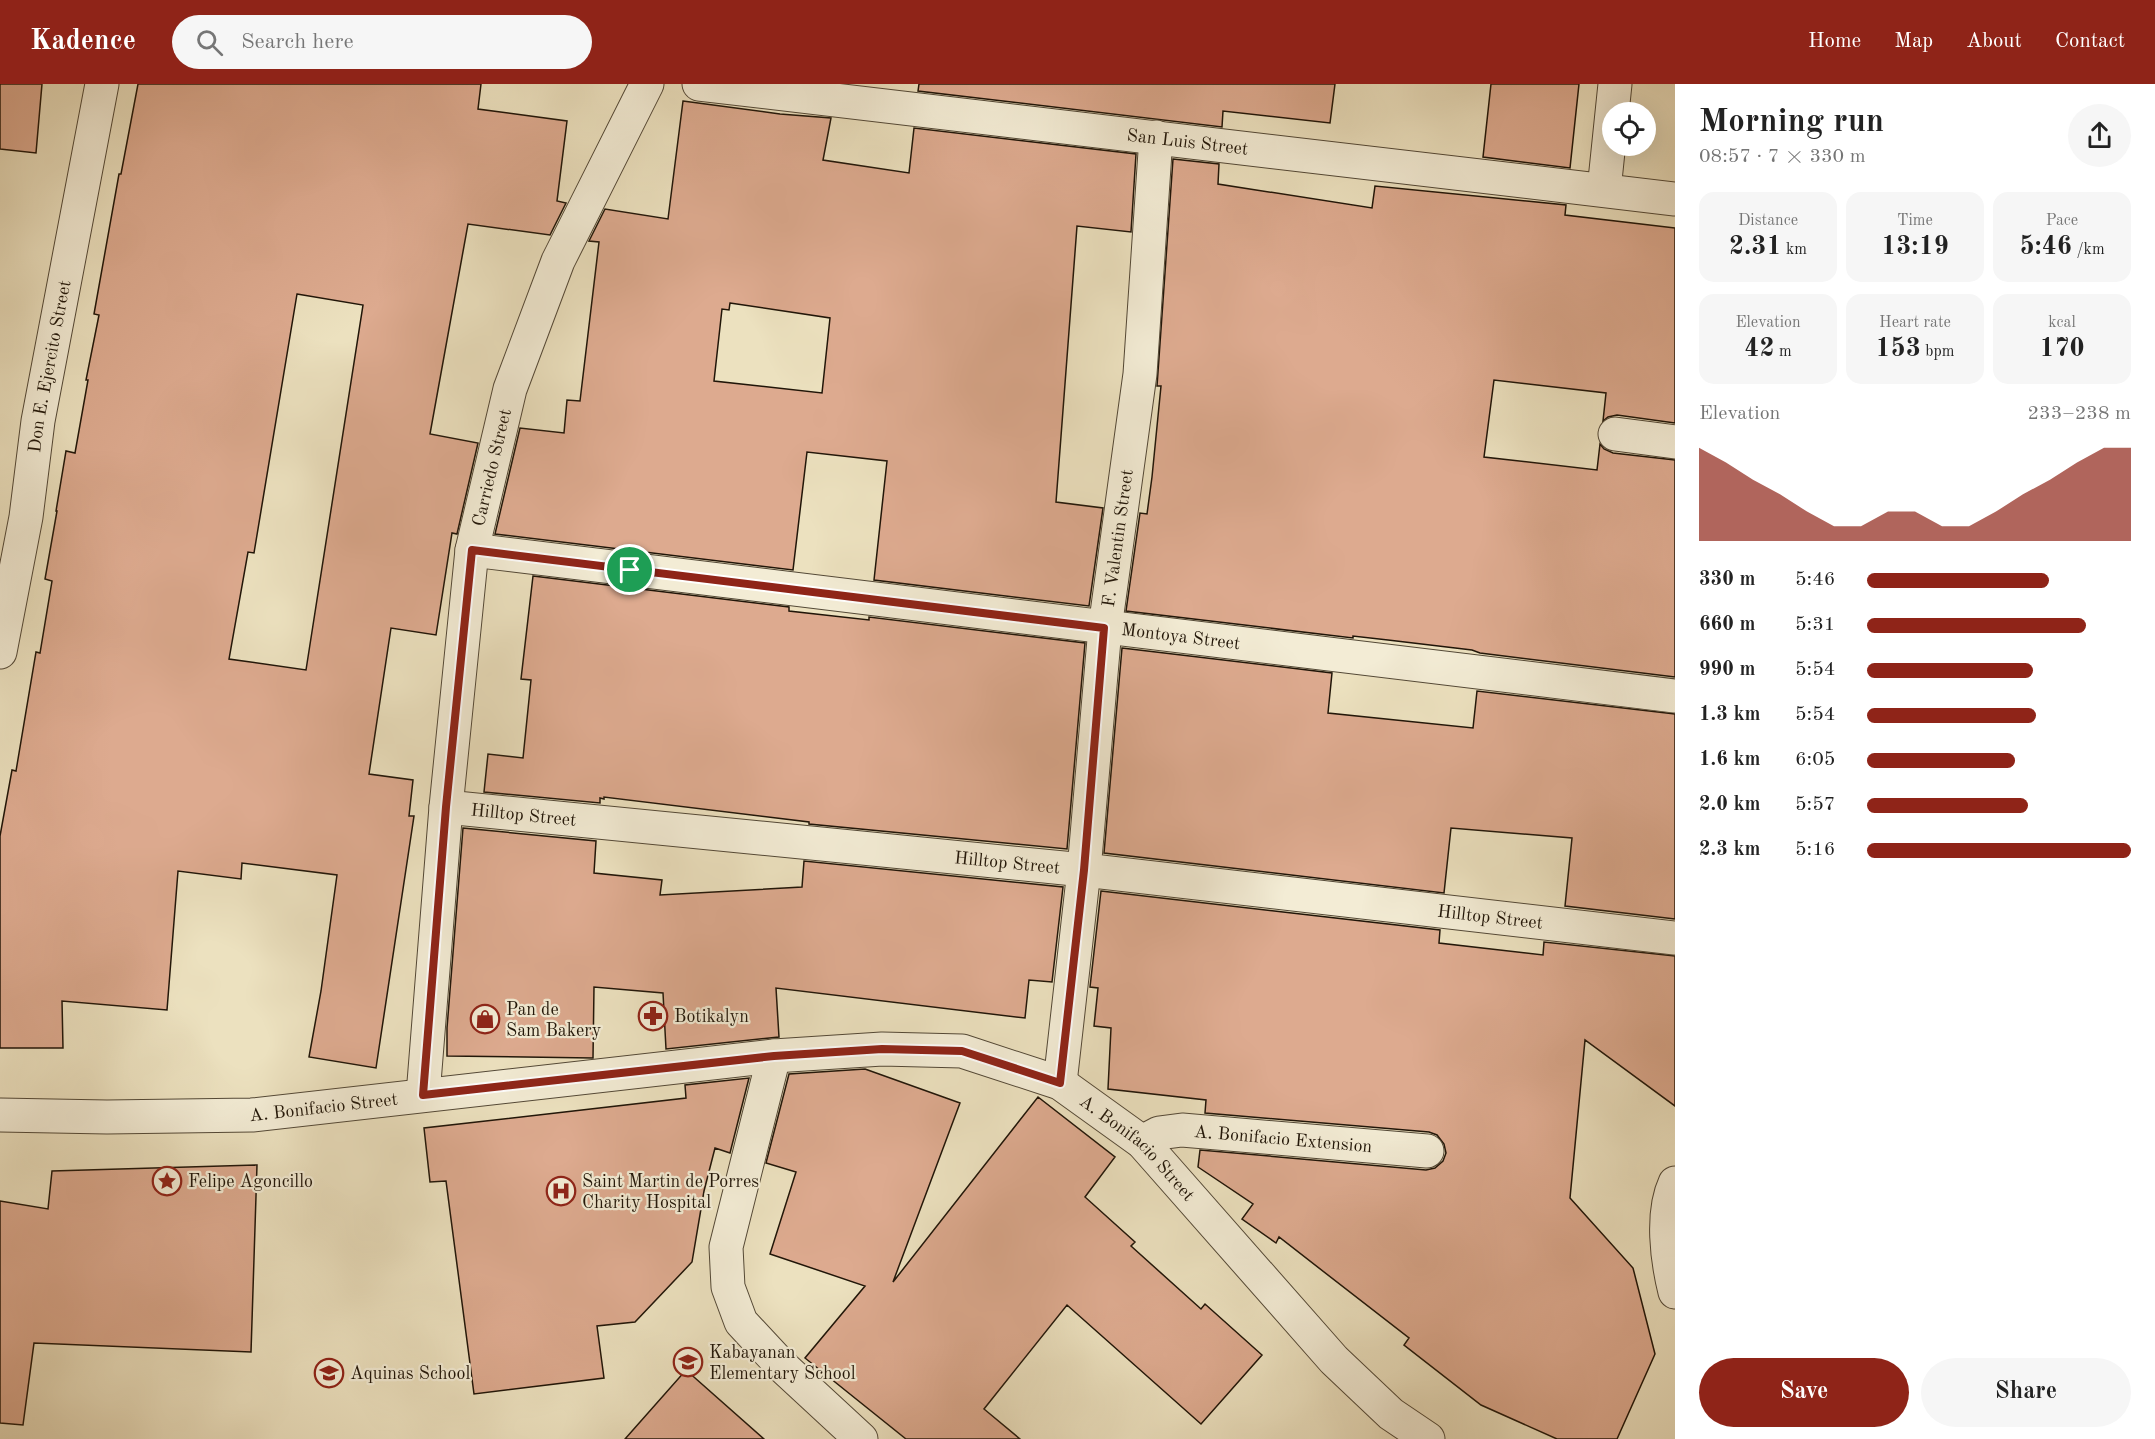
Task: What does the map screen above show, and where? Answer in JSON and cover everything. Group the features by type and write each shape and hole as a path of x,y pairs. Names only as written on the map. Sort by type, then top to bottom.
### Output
{"street":[{"name":"Don E. Ejercito Street","path":"0,652 26,517 38,421 102,84"},
{"name":"Carriedo Street","path":"423,1095 446,807 472,550 510,389 558,261 647,84"},
{"name":"San Luis Street","path":"699,84 1675,199"},
{"path":"1604,190 1615,84"},
{"name":"F. Valentin Street","path":"1060,1083 1084,870 1104,628 1140,375 1156,137"},
{"path":"1616,434 1675,442"},
{"name":"Montoya Street","path":"472,550 1675,696"},
{"name":"Hilltop Street","path":"446,807 1084,870 1675,938"},
{"name":"A. Bonifacio Street","path":"0,1115 107,1117 252,1115 774,1056 882,1049 962,1051 1060,1083 1142,1142 1334,1360 1391,1414 1428,1439"},
{"path":"774,1056 726,1247 728,1287 741,1323 782,1366 861,1439"},
{"name":"A. Bonifacio Extension","path":"1142,1142 1159,1133 1182,1130 1427,1151"},
{"path":"1675,1184 1668,1198 1668,1264 1675,1292"}],"building":[{"path":"0,84 42,84 36,153 0,149"},
{"path":"138,84 481,84 478,109 567,121 557,201 566,203 550,235 468,224 430,434 478,443 457,534 452,533 436,635 391,628 369,774 413,780 409,816 414,816 376,1068 309,1057 321,991 337,875 242,863 241,879 178,871 167,1010 62,1001 63,1048 0,1048 0,836 12,770 16,771 36,652 40,653 52,581 45,579 66,451 75,453 99,315 94,314 119,174 121,174","holes":["297,294 363,305 306,670 229,659 248,552 254,553"]},
{"path":"919,84 1335,84 1330,123 1223,111 1222,127 918,91"},
{"path":"1491,84 1579,84 1570,168 1483,157"},
{"path":"683,101 780,114 831,118 823,160 909,173 914,128 1136,154 1131,232 1077,226 1056,502 1103,508 1089,606 874,580 887,461 807,452 793,570 495,534 520,428 564,433 567,400 580,401 599,242 589,241 605,209 668,219","holes":["730,303 830,318 822,393 714,381 722,309 729,310"]},
{"path":"1173,159 1219,164 1218,184 1372,208 1375,186 1566,205 1565,215 1675,228 1675,423 1617,415 1603,421 1606,393 1494,380 1484,457 1597,470 1600,444 1604,449 1613,453 1675,460 1675,677 1480,653 1472,650 1126,611 1140,513 1147,514 1152,477 1161,386 1157,386"},
{"path":"533,576 789,607 789,611 869,620 869,617 1085,643 1067,849 809,824 809,822 604,797 604,799 600,798 600,803 484,792 488,754 523,758 531,680 521,679"},
{"path":"1122,648 1332,673 1328,713 1473,728 1477,691 1675,714 1675,919 1565,906 1572,838 1451,828 1444,893 1104,853"},
{"path":"463,828 596,841 594,873 662,880 660,895 802,887 804,861 1063,887 1052,982 1029,980 1025,1018 776,988 779,1037 666,1049 663,993 594,987 593,1058 447,1056 447,1028"},
{"path":"1101,891 1440,930 1439,943 1543,955 1544,942 1675,956 1675,1106 1585,1040 1570,1198 1633,1268 1655,1354 1617,1439 1557,1439 1481,1405 1404,1345 1409,1338 1279,1237 1276,1243 1242,1219 1253,1204 1198,1167 1200,1150 1426,1170 1435,1168 1443,1161 1446,1153 1444,1144 1437,1135 1429,1132 1205,1113 1206,1100 1108,1089 1111,1028 1094,1026 1098,988 1090,987"},
{"path":"865,1069 960,1103 893,1282 1038,1097 1115,1157 1085,1197 1135,1242 1131,1246 1201,1309 1205,1304 1262,1355 1201,1424 1067,1305 984,1409 1020,1439 906,1439 805,1358 865,1286 770,1254 796,1172 766,1163 789,1074"},
{"name":"Saint Martin de Porres Charity Hospital","path":"749,1078 730,1153 715,1148 704,1191 692,1262 635,1322 597,1326 604,1378 474,1394 446,1181 430,1182 424,1128 686,1098 685,1085"},
{"path":"257,1165 251,1352 34,1343 23,1425 0,1423 0,1201 48,1209 52,1171"},
{"path":"686,1370 764,1439 625,1439"}],"place":[{"name":"Botikalyn","path":"653,1016"},
{"name":"Pan de Sam Bakery","path":"485,1019"},
{"name":"Felipe Agoncillo","path":"167,1181"},
{"name":"Saint Martin de Porres Charity Hospital","path":"561,1191"},
{"name":"Kabayanan Elementary School","path":"688,1362"},
{"name":"Aquinas School","path":"329,1373"}],"route":[{"path":"472,550 630,570 1104,628 1084,870 1060,1083 962,1051 882,1049 774,1056 423,1095 446,807 472,550"}]}
